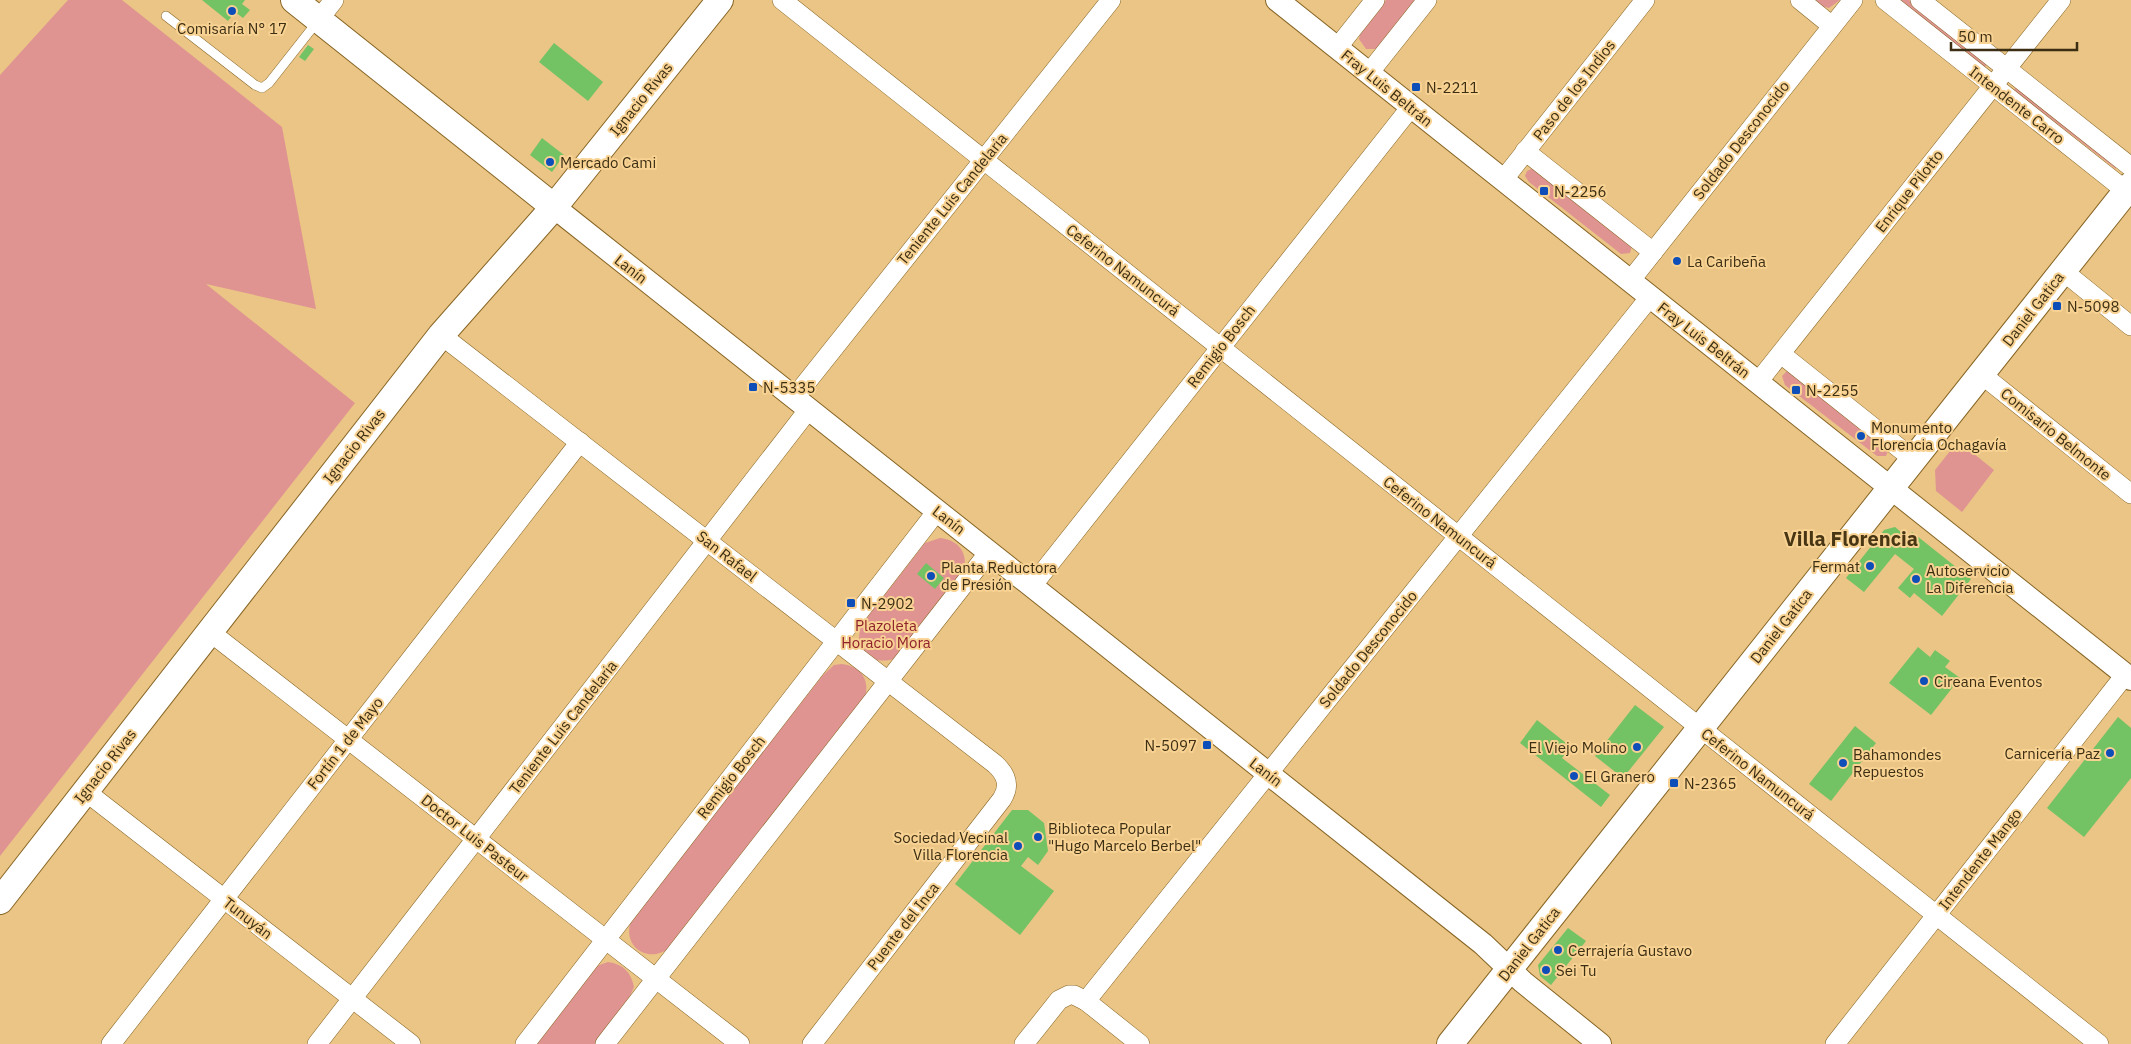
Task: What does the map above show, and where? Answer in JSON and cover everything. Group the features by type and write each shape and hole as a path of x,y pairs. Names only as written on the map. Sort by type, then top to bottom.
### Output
{"main road":[{"name":"Lanín","path":"294,0 326,10 554,207"},
{"name":"Ignacio Rivas","path":"0,901 441,334 554,207 720,0"},
{"name":"Daniel Gatica","path":"1450,1044 1981,374 2062,271 2129,181"}],"street":[{"name":"Ceferino Namuncurá","path":"782,0 2099,1044"},
{"name":"Teniente Luis Candelaria","path":"317,1044 707,541 802,403 983,160 1110,0"},
{"name":"Fray Luis Beltrán","path":"1277,0 2128,677"},
{"path":"1337,48 1375,0"},
{"path":"1369,74 1427,0"},
{"name":"Paso de los Indios","path":"1502,180 1645,0"},
{"path":"1800,0 1832,26"},
{"name":"Soldado Desconocido","path":"1630,281 1853,0"},
{"name":"Intendente Carro","path":"1885,0 1993,86 2129,181"},
{"name":"Intendente Carro","path":"1920,0 2007,69 2129,181"},
{"name":"Enrique Pilotto","path":"1758,382 2061,0"},
{"name":"Remigio Bosch","path":"1032,586 1411,107"},
{"path":"1525,151 1653,252"},
{"name":"Lanín","path":"554,207 1483,944 1529,987 1600,1044"},
{"path":"2062,271 2131,326"},
{"name":"Soldado Desconocido","path":"1024,1044 1054,1005 1078,998 1269,774 1650,297"},
{"name":"San Rafael","path":"441,334 995,764 1004,774 1007,782"},
{"path":"1781,354 1913,459"},
{"name":"Comisario Belmonte","path":"1981,374 2131,494"},
{"name":"Fortín 1 de Mayo","path":"111,1044 580,442"},
{"name":"Remigio Bosch","path":"525,1044 937,511"},
{"path":"605,1044 990,552"},
{"name":"Doctor Luis Pasteur","path":"210,632 740,1044"},
{"name":"Intendente Mango","path":"1835,1044 1936,915 2128,677"},
{"name":"Puente del Inca","path":"812,1044 1002,799 1007,788 1007,782"},
{"name":"Tunuyán","path":"86,791 411,1044"},
{"path":"1078,998 1140,1044"}],"lane":[{"path":"166,16 255,85 262,88 269,83 326,10"}],"green space":[{"path":"68,0 122,0 282,127 316,309 206,284 355,403 0,856 0,75"},
{"path":"1386,0 1418,0 1378,49 1366,49 1359,39 1361,31"},
{"path":"1813,0 1840,0 1829,8 1821,6"},
{"path":"1895,0 1909,0 1986,61 1986,66 1983,68"},
{"path":"2016,87 2116,165 2116,169 2014,90"},
{"path":"1533,168 1632,246 1630,253 1621,254 1529,182 1525,176 1527,171"},
{"path":"1787,371 1888,451 1886,456 1877,456 1785,385 1782,376"},
{"path":"1958,441 1994,470 1962,512 1936,491 1935,470"},
{"name":"Plazoleta Horacio Mora","path":"940,538 952,541 961,548 965,559 964,571 894,659 885,661 870,658 861,648 859,641 862,624 925,543"},
{"path":"834,665 849,665 862,675 866,685 865,698 671,947 653,954 638,950 630,937 629,928 632,918 823,675"},
{"path":"608,962 626,970 631,977 634,987 627,1003 595,1044 534,1044 594,967"}],"building":[{"name":"Comisaría N° 17","path":"202,0 245,0 242,4 250,10 243,18 235,12 228,21"},
{"path":"554,43 603,82 588,101 539,62"},
{"path":"308,45 314,49 305,61 299,57"},
{"path":"542,138 564,155 552,172 530,155"},
{"path":"1895,527 1908,538 1912,532 1971,579 1942,616 1914,593 1910,598 1898,588 1914,569 1895,554 1864,592 1846,578 1884,530"},
{"name":"Planta Reductora de Presión","path":"926,563 944,578 935,589 917,574"},
{"name":"Cireana Eventos","path":"1918,647 1930,657 1935,650 1950,661 1945,667 1960,678 1931,715 1889,683"},
{"path":"1635,705 1664,727 1623,778 1595,756"},
{"name":"Carnicería Paz","path":"2118,717 2131,728 2131,778 2084,837 2047,808"},
{"name":"El Granero","path":"1537,720 1571,747 1562,758 1610,795 1601,807 1520,743"},
{"name":"Bahamondes Repuestos","path":"1855,726 1876,743 1831,801 1809,784"},
{"path":"1012,810 1028,810 1044,823 1048,851 1038,865 1028,857 1021,866 1054,891 1020,935 955,884"},
{"path":"1568,928 1586,941 1551,985 1540,976 1538,965"}],"place":[{"name":"Comisaría N° 17","path":"232,11"},
{"name":"N-2211","path":"1416,87"},
{"name":"Mercado Cami","path":"550,162"},
{"name":"N-2256","path":"1544,191"},
{"name":"La Caribeña","path":"1677,261"},
{"name":"N-5098","path":"2057,306"},
{"name":"N-5335","path":"753,387"},
{"name":"N-2255","path":"1796,390"},
{"name":"Monumento Florencia Ochagavía","path":"1861,436"},
{"name":"Fermat","path":"1870,566"},
{"name":"Planta Reductora de Presión","path":"931,576"},
{"name":"Autoservicio La Diferencia","path":"1916,579"},
{"name":"N-2902","path":"851,603"},
{"name":"Cireana Eventos","path":"1924,681"},
{"name":"N-5097","path":"1207,745"},
{"name":"El Viejo Molino","path":"1637,747"},
{"name":"Carnicería Paz","path":"2110,753"},
{"name":"Bahamondes Repuestos","path":"1843,763"},
{"name":"El Granero","path":"1574,776"},
{"name":"N-2365","path":"1674,783"},
{"name":"Biblioteca Popular \"Hugo Marcelo Berbel\"","path":"1038,837"},
{"name":"Sociedad Vecinal Villa Florencia","path":"1018,846"},
{"name":"Cerrajería Gustavo","path":"1558,950"},
{"name":"Sei Tu","path":"1546,970"}],"district":[{"name":"Villa Florencia","path":"1851,538"}]}
